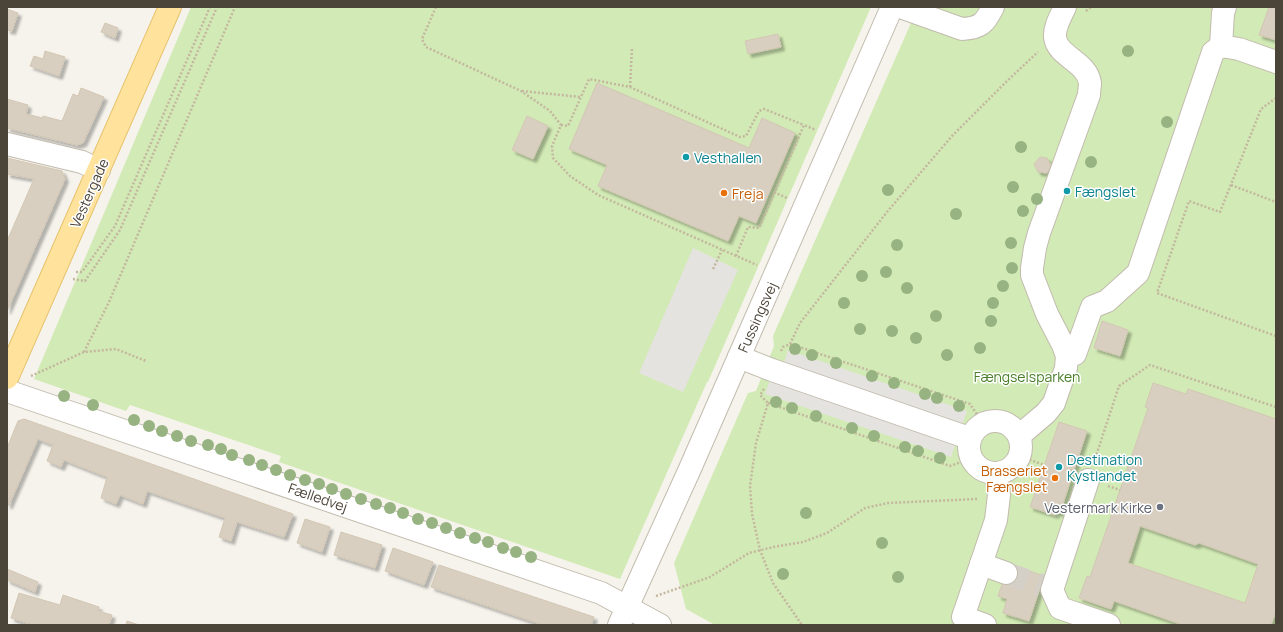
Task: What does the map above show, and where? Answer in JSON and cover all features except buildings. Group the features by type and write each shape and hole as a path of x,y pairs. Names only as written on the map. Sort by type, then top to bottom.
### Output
{"main road":[{"name":"Vestergade","path":"18,378 53,274 170,7"}],"street":[{"name":"Fussingsvej","path":"623,616 686,478 892,7"},
{"path":"900,7 962,29 973,28 987,20 993,7"},
{"path":"1221,46 1222,13 1225,7"},
{"path":"1019,446 1012,427 1003,422 993,420 974,440 977,467 986,472 996,474 1006,471 1014,465 1019,446 1054,403 1066,368 1067,356 1047,314 1032,276 1032,268 1039,233 1089,95 1090,82 1086,72 1078,62 1061,50 1055,37 1056,27 1075,10"},
{"path":"1067,356 1075,354 1092,307 1107,301 1138,273 1213,52 1221,46 1276,62"},
{"path":"7,144 82,162 99,170"},
{"path":"739,357 772,370 974,440"},
{"name":"Fælledvej","path":"7,392 601,593 623,616 660,625"},
{"path":"986,625 963,617 996,520 999,495 996,474"},
{"path":"1088,480 1047,587 1060,608 1109,625"},
{"path":"981,564 1006,573"}],"path":[{"path":"53,274 82,272 115,226 210,7"},
{"path":"53,274 85,281 120,230 217,7"},
{"path":"84,352 112,294 235,7"},
{"path":"436,7 422,39 426,47 521,91 550,111 561,125 568,126 589,79 630,87 740,137 746,136 759,111 764,109 835,138"},
{"path":"1075,10 1092,7"},
{"path":"790,344 970,404 974,440 950,466 768,403 760,395 783,347 790,344 800,324 887,212 952,136 1008,80 1055,37"},
{"path":"630,87 632,48"},
{"path":"521,91 581,97"},
{"path":"1276,98 1261,109 1220,212 1189,201 1156,293 1276,336"},
{"path":"561,125 552,146 552,158 570,176 598,195 776,273"},
{"path":"736,256 748,227 759,228 804,125"},
{"path":"1231,185 1276,202"},
{"path":"713,269 722,250"},
{"path":"18,378 84,352 116,349 146,361"},
{"path":"1088,480 1119,386 1150,365 1276,407"},
{"path":"768,403 756,443 750,486 752,514 760,550 773,583 802,625"},
{"path":"1019,446 1044,465"},
{"path":"1113,487 1120,490"},
{"path":"623,616 672,589 710,577 749,553 803,542 827,533 865,508 888,503 922,500 969,500 999,495"}],"green space":[{"path":"191,7 871,7 708,382 620,579 279,462 281,456 130,405 126,411 34,379"},
{"name":"Fængselsparken","path":"918,7 1276,7 1276,625 715,625 686,609 674,563 748,393 756,391 774,346 773,336"}],"shaded area":[{"path":"693,248 738,270 683,392 639,373"},
{"path":"788,350 967,411 951,457 765,394 770,380 784,363"}],"tunnel":[{"path":"1006,573 1041,585"}],"place":[{"name":"Vesthallen","path":"686,157"},
{"name":"Fængslet","path":"1067,191"},
{"name":"Freja","path":"724,193"},
{"name":"Destination Kystlandet","path":"1059,467"},
{"name":"Brasseriet Fængslet","path":"1055,478"},
{"name":"Vestermark Kirke","path":"1160,507"}]}
